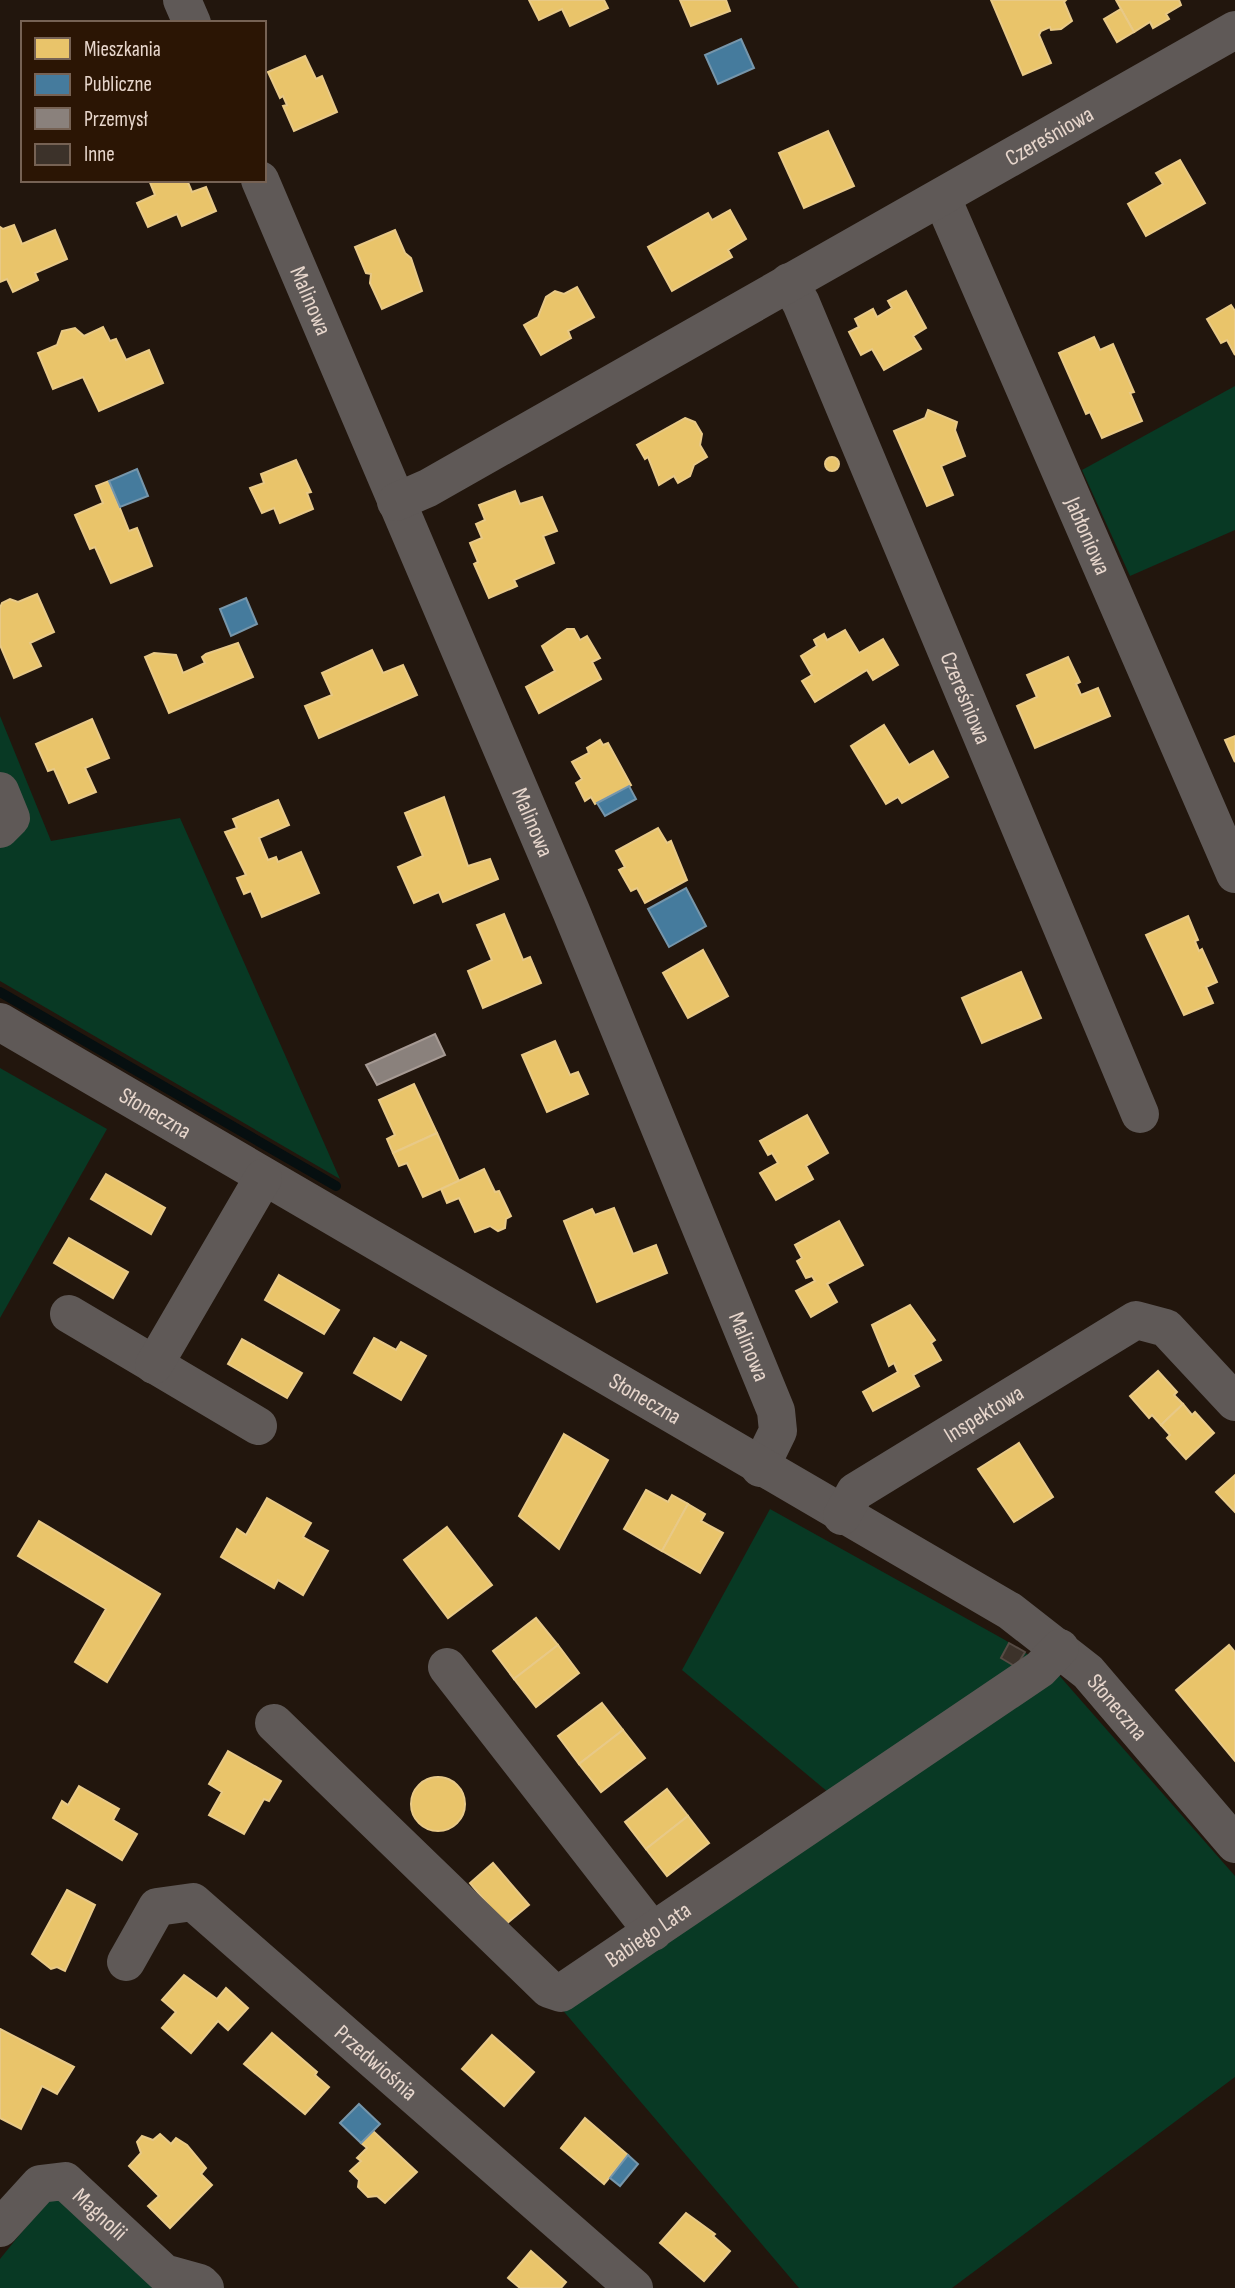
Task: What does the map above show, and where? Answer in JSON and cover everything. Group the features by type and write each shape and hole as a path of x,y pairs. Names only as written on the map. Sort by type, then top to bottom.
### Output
{"street":[{"path":"182,0 191,21"},
{"name":"Czereśniowa","path":"396,502 428,488 1235,30"},
{"name":"Malinowa","path":"261,182 571,911 776,1410 778,1431 760,1468"},
{"name":"Jabłoniowa","path":"942,198 1235,874"},
{"name":"Czereśniowa","path":"789,282 801,303 1140,1114"},
{"path":"0,791 11,818 0,828"},
{"name":"Słoneczna","path":"0,1022 842,1516 1010,1611 1088,1672 1235,1844"},
{"path":"154,1365 263,1178"},
{"path":"69,1314 258,1426"},
{"name":"Inspektowa","path":"842,1516 855,1492 1136,1320 1166,1328 1235,1402"},
{"name":"Babiego Lata","path":"274,1723 549,1989 561,1993 1040,1670 1060,1648"},
{"path":"447,1667 653,1932"},
{"name":"Przedwiośnia","path":"126,1962 157,1907 193,1902 634,2288"},
{"name":"Magnolii","path":"0,2228 40,2184 65,2181 164,2273 200,2283 205,2288"}],"green space":[{"path":"1235,386 1235,530 1130,576 1082,470"},
{"path":"0,716 51,841 180,818 340,1179 0,981"},
{"path":"0,1068 107,1129 0,1318"},
{"path":"770,1509 1005,1640 1057,1673 1235,1876 1235,2077 952,2288 799,2288 560,2007 853,1813 682,1670"},
{"path":"67,2200 155,2288 0,2288 0,2259 47,2201"}],"building: Mieszkania":[{"path":"529,0 604,0 608,8 570,26 562,9 539,20"},
{"path":"680,0 726,0 730,11 691,26"},
{"path":"991,0 1066,0 1064,2 1072,21 1061,29 1051,30 1050,27 1039,35 1051,63 1023,75"},
{"path":"1116,0 1179,0 1181,5 1166,14 1169,19 1153,28 1150,22 1134,32"},
{"path":"1121,9 1134,32 1117,42 1104,19"},
{"path":"305,56 316,79 322,76 337,112 294,131 283,106 287,105 283,96 280,98 268,72"},
{"path":"828,131 854,186 804,208 779,153"},
{"path":"1180,160 1205,203 1146,236 1128,204 1163,184 1156,173"},
{"path":"150,182 188,182 192,192 206,187 216,211 182,226 177,214 148,227 137,203 155,195"},
{"path":"730,210 746,239 728,250 732,257 672,291 648,247 708,213 712,220"},
{"path":"14,225 22,244 55,230 67,259 35,273 38,280 13,292 7,279 0,282 0,227 3,229"},
{"path":"395,230 405,253 411,258 422,291 382,309 370,283 371,274 366,273 355,247"},
{"path":"577,287 594,317 568,331 571,338 541,355 524,325 538,317 546,297 555,291 564,294"},
{"path":"906,291 926,328 913,336 921,349 884,370 872,349 861,355 849,332 859,327 855,319 873,309 877,317 892,308 888,301"},
{"path":"1231,305 1235,311 1235,355 1227,340 1221,343 1207,319"},
{"path":"103,327 110,341 116,339 126,360 149,350 163,383 99,411 83,377 53,389 38,353 57,345 62,331 75,328 84,336"},
{"path":"1094,337 1100,350 1113,344 1134,392 1130,393 1142,421 1102,438 1090,412 1086,414 1059,353"},
{"path":"928,410 957,422 955,430 965,456 941,466 953,495 927,506 894,431 925,418"},
{"path":"685,418 695,422 702,434 700,445 707,457 694,465 690,476 678,483 674,476 659,485 648,457 645,459 637,445"},
{"path":"829,457 835,457 839,464 835,471 829,471 825,467 825,461"},
{"path":"296,460 311,492 307,493 313,509 280,523 274,508 262,513 250,488 264,483 261,474"},
{"path":"109,481 129,531 137,528 152,566 111,583 95,547 90,549 75,515 103,503 96,486"},
{"path":"515,491 520,504 542,497 557,531 543,536 554,563 514,580 517,586 489,598 474,564 478,562 470,543 482,538 476,524 485,520 479,505"},
{"path":"37,594 54,632 30,643 41,666 14,678 0,645 0,608 2,603 10,599 18,602"},
{"path":"567,629 574,629 580,640 587,636 600,658 592,662 601,679 539,713 526,687 555,671 542,646"},
{"path":"845,630 859,653 883,639 898,665 873,680 867,670 815,702 802,681 812,675 801,656 817,646 814,640 824,634 827,640"},
{"path":"238,643 253,677 169,713 145,657 154,653 176,655 183,673 205,663 202,657 206,654"},
{"path":"372,650 383,673 403,665 417,695 319,738 305,706 332,695 322,673"},
{"path":"1068,657 1080,682 1076,684 1081,695 1098,688 1110,716 1035,748 1017,706 1037,697 1027,675"},
{"path":"92,719 109,758 85,768 96,792 69,803 54,769 48,771 36,744"},
{"path":"884,725 909,765 933,751 948,777 902,803 898,797 886,804 851,746"},
{"path":"1235,736 1235,762 1225,740"},
{"path":"600,740 603,745 608,743 631,785 595,804 591,797 585,801 576,783 582,779 572,762 589,753 587,748"},
{"path":"444,797 468,866 490,859 498,879 443,902 439,892 414,903 398,867 423,856 405,813"},
{"path":"278,800 289,825 259,838 268,860 276,857 278,862 301,852 319,893 262,917 251,891 244,894 237,878 246,875 225,832 237,828 233,819"},
{"path":"658,828 667,843 671,841 687,880 645,903 637,888 631,891 619,870 625,867 616,851"},
{"path":"504,914 523,960 530,957 541,983 483,1008 468,971 492,960 477,925"},
{"path":"1188,916 1198,940 1195,941 1199,951 1202,949 1217,982 1206,987 1213,1003 1184,1015 1146,935"},
{"path":"703,950 728,996 688,1018 663,973"},
{"path":"1021,972 1041,1018 982,1043 962,998"},
{"path":"555,1041 570,1075 578,1072 588,1094 547,1112 522,1055"},
{"path":"414,1084 437,1133 393,1153 387,1139 395,1135 379,1100"},
{"path":"807,1115 828,1153 806,1166 813,1179 776,1200 760,1173 778,1163 772,1153 768,1155 760,1141"},
{"path":"437,1133 459,1181 423,1197 407,1163 399,1166 393,1153"},
{"path":"484,1169 511,1216 506,1219 505,1228 498,1231 490,1226 475,1232 459,1198 447,1203 441,1189"},
{"path":"106,1174 165,1208 151,1234 91,1199"},
{"path":"614,1208 633,1254 656,1245 667,1273 597,1302 564,1221 592,1209 595,1215"},
{"path":"839,1221 863,1265 827,1284 837,1302 811,1317 796,1291 815,1281 812,1276 806,1278 797,1261 802,1258 795,1245"},
{"path":"69,1238 128,1272 113,1298 54,1263"},
{"path":"279,1275 339,1310 324,1334 265,1300"},
{"path":"910,1305 935,1340 931,1343 941,1360 913,1375 919,1386 873,1411 863,1392 898,1372 894,1363 889,1366 872,1325"},
{"path":"374,1338 396,1350 401,1342 426,1356 401,1400 354,1373"},
{"path":"242,1339 302,1373 287,1398 228,1364"},
{"path":"1158,1371 1177,1392 1174,1395 1183,1404 1161,1425 1152,1415 1149,1418 1130,1396"},
{"path":"1183,1404 1192,1415 1195,1412 1214,1433 1186,1459 1167,1438 1170,1435 1161,1425"},
{"path":"564,1434 608,1460 559,1549 519,1516"},
{"path":"1019,1443 1053,1497 1014,1522 978,1469"},
{"path":"1235,1475 1235,1512 1216,1492"},
{"path":"646,1490 668,1502 672,1495 688,1504 662,1551 624,1529"},
{"path":"267,1498 311,1523 303,1537 328,1551 303,1595 278,1580 274,1588 221,1557 237,1529 246,1535"},
{"path":"688,1504 705,1514 701,1521 723,1533 700,1573 662,1551"},
{"path":"39,1521 160,1594 107,1682 75,1662 106,1609 18,1556"},
{"path":"447,1527 492,1585 448,1618 404,1560"},
{"path":"536,1618 558,1645 514,1679 493,1651"},
{"path":"558,1645 579,1673 536,1707 514,1679"},
{"path":"1229,1645 1235,1652 1235,1761 1176,1690"},
{"path":"602,1703 623,1730 579,1764 558,1736"},
{"path":"623,1730 645,1758 601,1792 579,1764"},
{"path":"228,1751 281,1781 269,1801 264,1799 244,1834 209,1815 222,1792 209,1784"},
{"path":"438,1777 457,1785 465,1804 457,1823 438,1831 419,1823 411,1804 419,1785"},
{"path":"79,1786 119,1809 113,1820 137,1834 122,1860 53,1818 62,1801 68,1805"},
{"path":"667,1789 688,1816 646,1849 625,1822"},
{"path":"688,1816 709,1843 667,1876 646,1849"},
{"path":"493,1863 529,1905 505,1925 470,1883"},
{"path":"67,1890 95,1905 65,1971 57,1967 51,1969 32,1954"},
{"path":"184,1975 217,1999 226,1988 248,2008 228,2030 218,2021 191,2053 162,2028 176,2012 162,2000"},
{"path":"0,2029 74,2067 57,2094 42,2086 21,2129 0,2118"},
{"path":"272,2033 317,2072 315,2075 329,2087 305,2114 244,2064"},
{"path":"492,2035 534,2072 504,2106 462,2069"},
{"path":"585,2118 628,2155 604,2184 561,2148"},
{"path":"373,2131 417,2172 385,2203 377,2196 368,2197 358,2187 359,2180 350,2171 361,2161 357,2158 367,2148 361,2143"},
{"path":"160,2134 171,2144 176,2138 187,2145 206,2168 201,2174 212,2185 170,2228 148,2206 159,2196 129,2166 141,2153 137,2142 142,2136 153,2140"},
{"path":"686,2213 715,2234 713,2236 730,2251 704,2281 660,2243"},
{"path":"531,2251 566,2282 561,2288 520,2288 508,2278"}],"building: Publiczne":[{"path":"741,39 754,68 718,84 705,55"},
{"path":"137,469 148,496 120,507 109,481"},
{"path":"246,598 257,624 231,636 220,609"},
{"path":"629,786 636,799 605,816 597,803"},
{"path":"686,888 706,926 669,947 648,909"},
{"path":"359,2104 380,2124 361,2143 340,2123"},
{"path":"628,2155 638,2164 620,2186 610,2178"}],"building: Przemysł":[{"path":"435,1034 445,1055 377,1085 366,1065"}],"building: Inne":[{"path":"1009,1643 1025,1652 1016,1667 1001,1658"}],"waterway":[{"path":"0,992 336,1186"}]}
